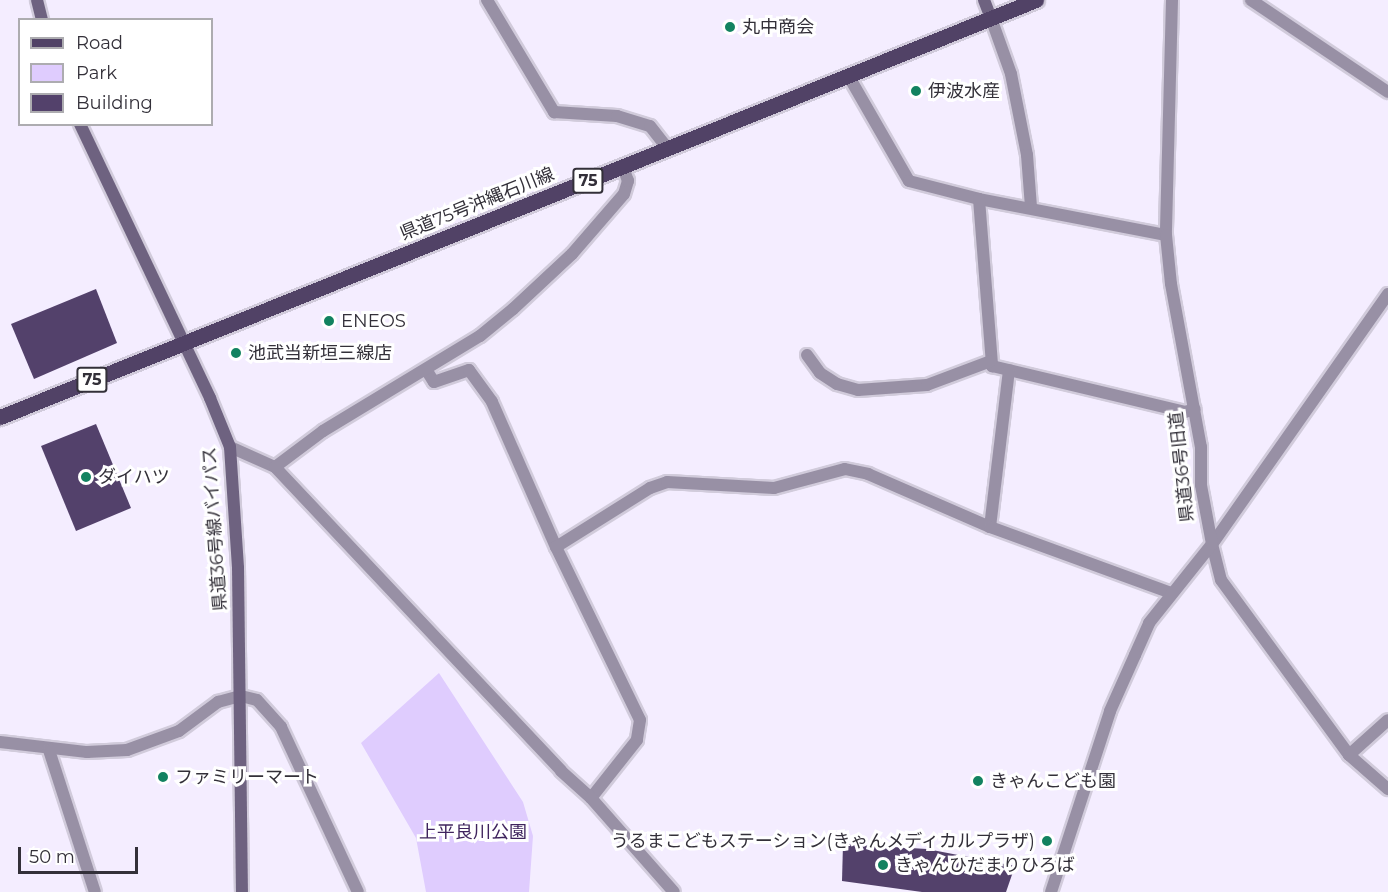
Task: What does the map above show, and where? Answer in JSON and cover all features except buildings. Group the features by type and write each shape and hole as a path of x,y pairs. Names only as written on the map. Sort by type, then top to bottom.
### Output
{"main road":[{"path":"37,0 42,18"},
{"path":"984,0 991,18"},
{"name":"県道75号沖縄石川線","path":"0,417 1036,0"},
{"name":"県道36号線バイパス","path":"81,126 184,343 230,447 241,696 242,892"}],"street":[{"path":"487,0 555,112 617,116 650,126 667,148"},
{"name":"県道36号旧道","path":"1051,892 1110,711 1149,623 1171,592 1212,544 1201,485 1201,447 1171,284 1166,235 1172,0"},
{"path":"1251,0 1388,92"},
{"path":"991,18 1011,74 1027,155 1031,207"},
{"path":"848,75 909,181 979,199 1031,207 1166,235"},
{"path":"275,467 323,431 480,336 572,254 624,194 628,181 623,166"},
{"path":"979,199 992,366 1185,412 1195,409"},
{"path":"1388,294 1212,544 1221,580 1349,755 1388,789"},
{"path":"807,355 820,373 837,384 858,390 927,385 990,362"},
{"path":"427,370 434,382 469,370 492,402 556,547 640,720 637,740 591,798"},
{"path":"990,527 1009,370"},
{"path":"230,447 275,467 561,771 591,798 674,892"},
{"path":"556,547 650,488 667,482 774,488 845,469 868,474 990,527 1171,592"},
{"path":"0,742 49,750 127,750 179,731 218,702 241,696 257,700 281,727 358,892"},
{"path":"1349,755 1388,720"},
{"path":"49,750 95,892"}],"green space":[{"name":"上平良川公園","path":"439,673 523,802 533,836 529,892 426,892 416,838 361,743"}],"place":[{"name":"丸中商会","path":"730,27"},
{"name":"伊波水産","path":"916,91"},
{"name":"ENEOS","path":"329,321"},
{"name":"池武当新垣三線店","path":"236,353"},
{"name":"ダイハツ","path":"86,477"},
{"name":"ファミリーマート","path":"163,777"},
{"name":"きゃんこども園","path":"978,781"},
{"name":"うるまこどもステーション(きゃんメディカルプラザ)","path":"1047,841"},
{"name":"きゃんひだまりひろば","path":"883,865"}]}
